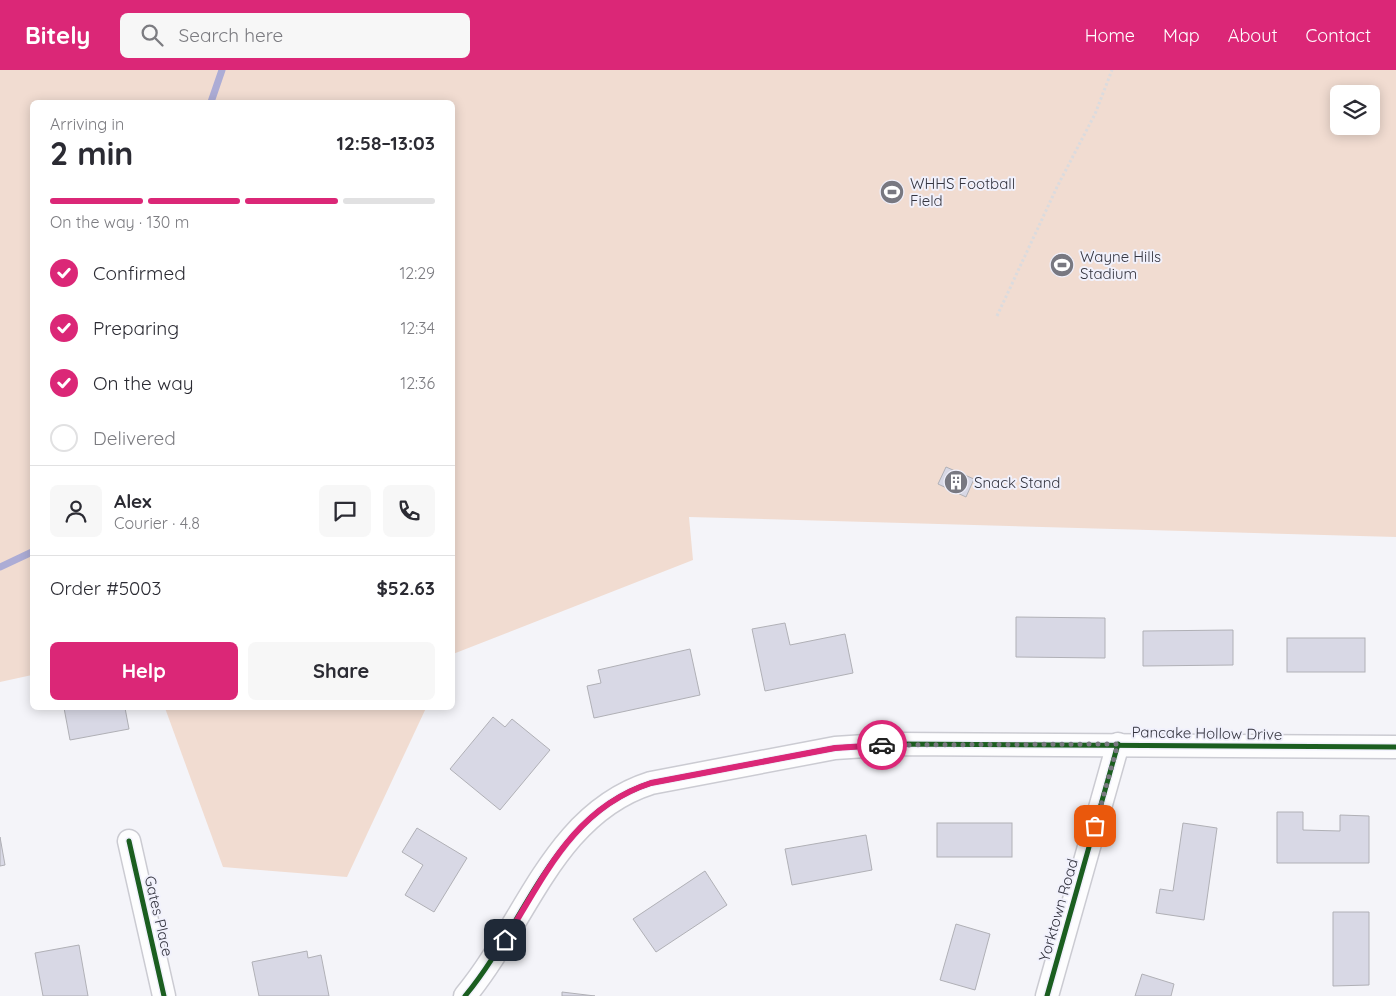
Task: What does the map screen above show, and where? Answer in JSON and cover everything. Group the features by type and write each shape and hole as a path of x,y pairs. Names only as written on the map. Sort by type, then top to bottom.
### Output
{"street":[{"name":"Pancake Hollow Drive","path":"465,996 486,970 561,849 582,823 600,808 633,789 651,783 835,748 896,744 1396,747"},
{"name":"Yorktown Road","path":"1047,996 1118,744"},
{"name":"Gates Place","path":"129,842 164,996"}],"path":[{"path":"997,316 1057,187 1095,114 1112,70"}],"shaded area":[{"path":"0,70 1396,70 1396,537 689,517 693,560 455,653 455,100 30,100 30,675 0,682"},
{"path":"166,710 425,710 347,877 223,867"}],"building":[{"name":"Snack Stand","path":"946,467 974,479 966,497 938,484"},
{"path":"1016,617 1105,618 1105,658 1016,657"},
{"path":"785,623 790,645 845,634 853,673 765,691 752,629"},
{"path":"1233,630 1233,665 1143,666 1143,631"},
{"path":"1287,638 1365,638 1365,672 1287,672"},
{"path":"690,649 700,695 594,718 587,686 601,683 598,670"},
{"path":"64,710 125,710 129,729 70,740"},
{"path":"493,717 505,727 512,719 550,750 500,810 450,769"},
{"path":"1277,812 1303,812 1303,830 1340,831 1340,815 1369,816 1369,863 1277,863"},
{"path":"937,823 1012,823 1012,857 937,857"},
{"path":"1183,823 1217,828 1204,920 1156,913 1160,889 1173,891"},
{"path":"417,828 467,858 434,912 405,895 423,865 402,852"},
{"path":"866,835 872,870 792,885 785,849"},
{"path":"0,837 5,865 0,866"},
{"path":"705,871 727,905 656,952 633,919"},
{"path":"1333,912 1369,912 1369,985 1333,986"},
{"path":"956,924 990,934 975,990 940,980"},
{"path":"79,945 88,996 43,996 35,953"},
{"path":"307,951 308,958 321,955 329,996 259,996 252,962"},
{"path":"1142,974 1174,984 1171,996 1135,996"},
{"path":"562,992 595,996 562,996"}],"waterway":[{"path":"212,100 222,70"},
{"path":"0,567 30,553"}],"cycle path":[{"path":"465,996 565,845 589,819 617,798 651,783 835,748 896,744 1396,747"},
{"path":"1047,996 1118,744"},
{"path":"129,841 164,996"}],"way so far":[{"path":"882,745 1118,744 1095,826"}],"place":[{"name":"WHHS Football Field","path":"892,192"},
{"name":"Wayne Hills Stadium","path":"1062,265"},
{"name":"Snack Stand","path":"956,482"}],"route":[{"path":"505,940 561,849 582,823 606,803 633,789 651,783 835,748 882,745"}]}
